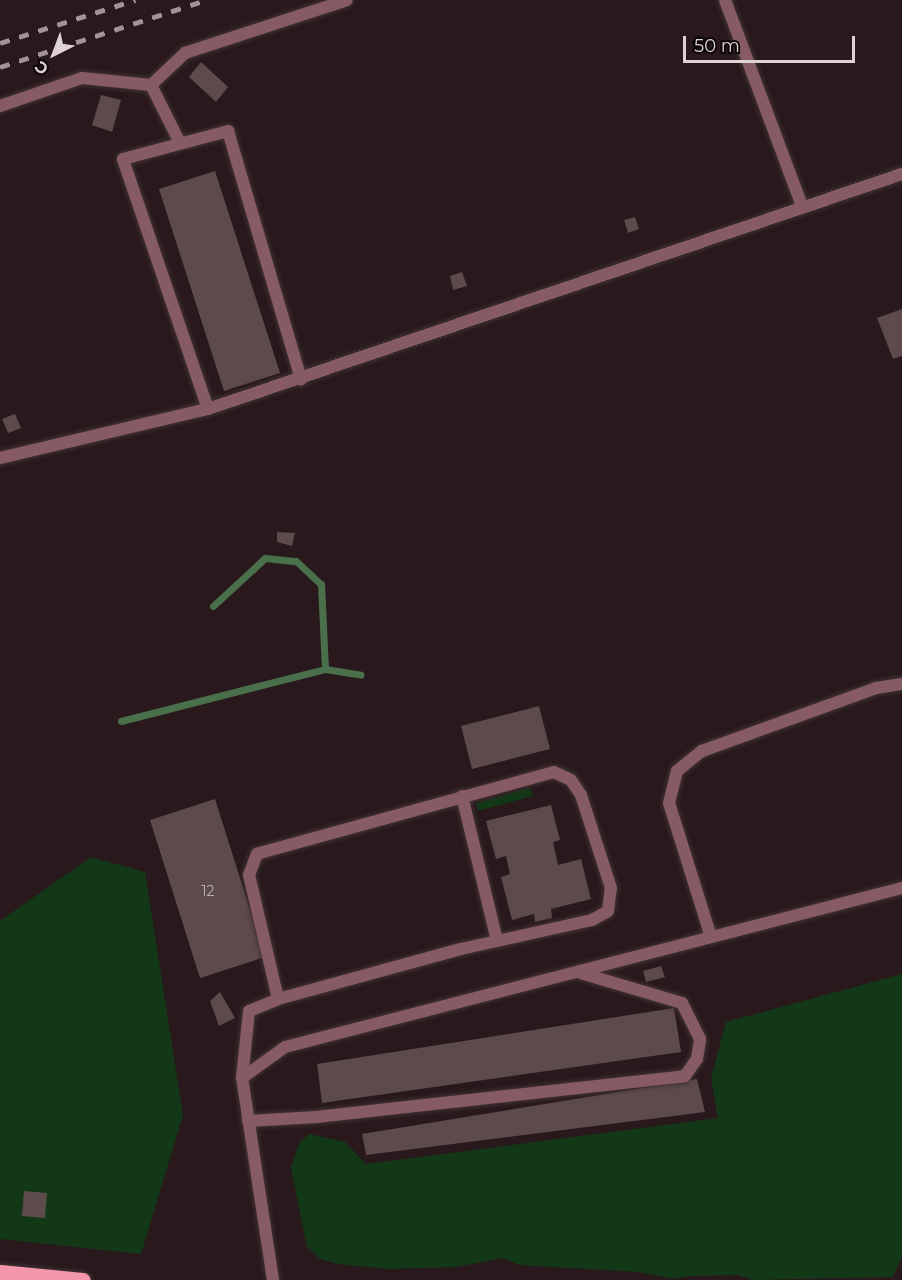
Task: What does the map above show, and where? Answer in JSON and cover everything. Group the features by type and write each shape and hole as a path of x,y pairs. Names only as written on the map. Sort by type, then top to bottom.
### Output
{"main road":[{"path":"0,1272 83,1280"}],"lane":[{"path":"0,106 82,78 151,85 184,53 346,0"},
{"path":"725,0 802,206"},
{"path":"151,85 180,144"},
{"path":"208,409 123,159 228,131 301,379"},
{"path":"0,458 208,409 902,174"},
{"path":"711,937 669,803 677,771 702,751 876,688 902,684"},
{"path":"273,1280 242,1078 249,1011 278,999 497,941 592,920 608,911 610,888 581,795 571,780 554,772 257,854 249,875 278,999"},
{"path":"462,796 497,941"},
{"path":"242,1078 285,1047 580,973 902,888"},
{"path":"248,1121 316,1117 685,1076 697,1059 700,1039 682,1003 580,973"}],"green space":[{"path":"530,788 533,796 478,811 476,803"},
{"path":"91,857 145,872 183,1115 141,1254 0,1239 0,921"},
{"path":"902,974 902,1256 893,1277 753,1280 738,1275 688,1276 673,1279 639,1272 519,1265 503,1258 456,1267 388,1269 338,1264 320,1259 307,1247 291,1168 299,1143 309,1134 345,1142 366,1164 718,1118 711,1078 726,1022"}],"building":[{"path":"201,62 228,87 216,102 189,77"},
{"path":"101,95 121,100 112,132 92,125"},
{"path":"215,171 280,373 224,391 159,189"},
{"path":"635,217 639,229 628,233 624,220"},
{"path":"462,272 467,286 453,290 450,276"},
{"path":"902,309 902,356 893,359 877,318"},
{"path":"15,414 21,428 8,433 2,419"},
{"path":"277,532 295,533 292,546 277,542"},
{"path":"539,706 550,749 472,769 461,726"},
{"path":"215,799 265,957 200,978 150,820"},
{"path":"551,805 560,840 553,842 558,865 581,859 591,899 551,909 552,918 535,922 534,914 512,920 501,877 510,874 506,856 496,859 486,821"},
{"path":"661,966 665,977 646,982 643,971"},
{"path":"220,992 235,1018 219,1026 210,1001"},
{"path":"674,1008 681,1052 322,1103 317,1064"},
{"path":"697,1079 705,1112 366,1155 362,1134"},
{"path":"24,1191 47,1193 45,1218 22,1216"}],"waterway":[{"path":"213,606 265,558 296,561 321,584 325,669"},
{"path":"121,721 325,669 361,675"}],"railway":[{"path":"0,43 135,0"},
{"path":"0,67 206,0"}]}
